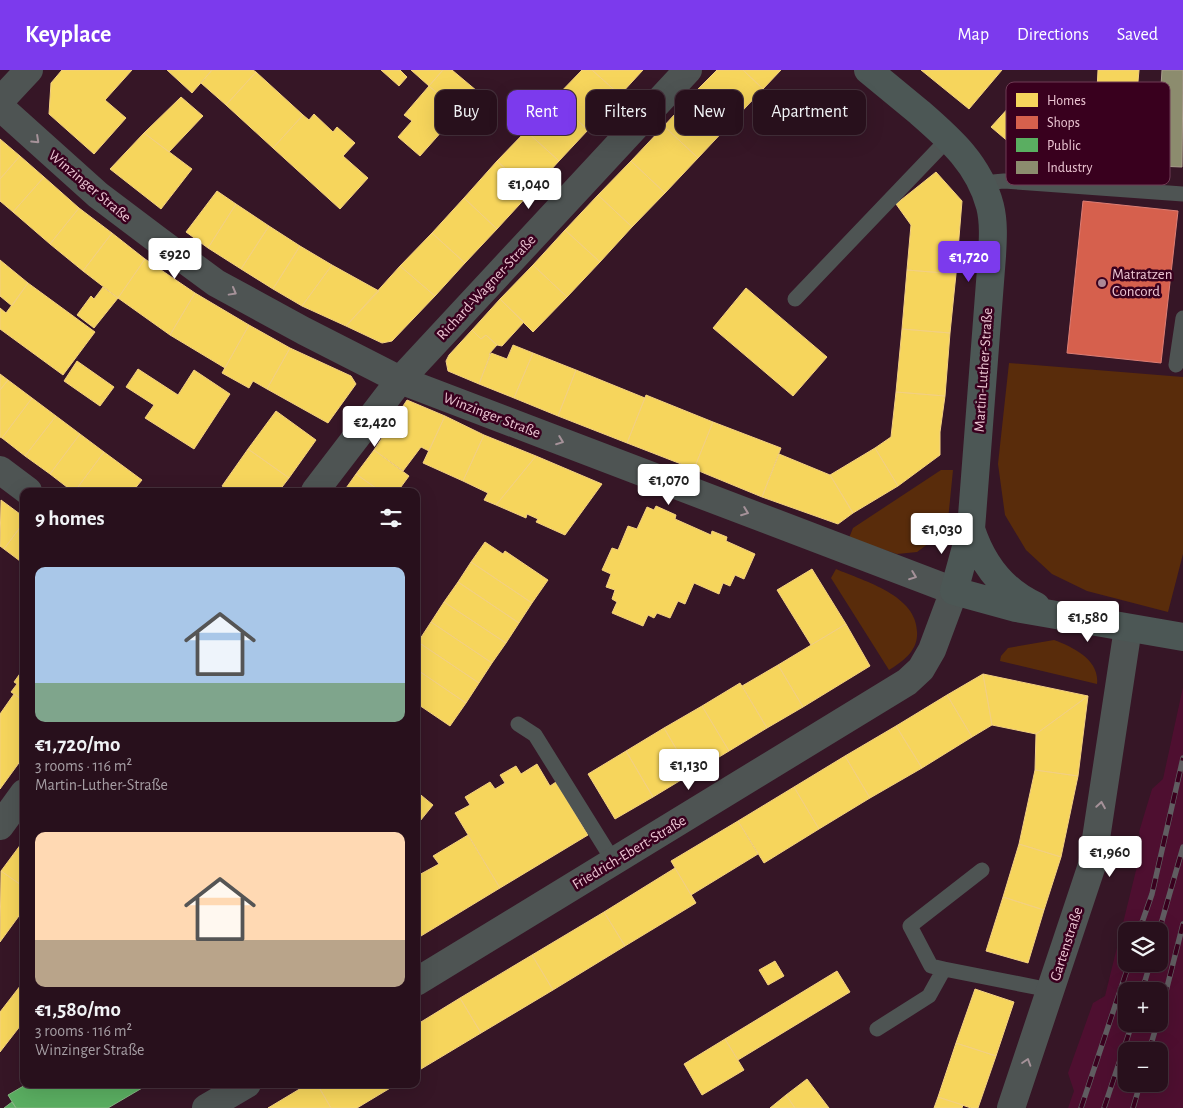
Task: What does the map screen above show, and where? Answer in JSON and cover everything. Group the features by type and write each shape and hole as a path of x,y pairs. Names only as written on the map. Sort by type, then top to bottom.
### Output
{"street":[{"path":"0,101 28,70"},
{"name":"Richard-Wagner-Straße","path":"317,488 400,380 688,70"},
{"name":"Martin-Luther-Straße","path":"868,70 949,138 972,166 982,183 990,206 993,239 971,529 954,592"},
{"name":"Winzinger Straße","path":"0,107 98,196 216,283 400,380 954,592"},
{"path":"0,470 24,488"},
{"name":"Martin-Luther-Straße","path":"971,529 976,546 1001,582 1028,602 1055,616"},
{"path":"954,592 1055,616 1183,637"},
{"name":"Friedrich-Ebert-Straße","path":"420,980 907,682 921,670 932,650 954,592"},
{"name":"Gartenstraße","path":"1011,1108 1092,865 1128,628"},
{"path":"0,826 20,798"},
{"path":"206,1108 240,1088"}],"lane":[{"path":"795,299 949,138"},
{"path":"982,183 1006,181"},
{"path":"1059,185 1183,194"},
{"path":"1176,365 1183,318"},
{"path":"518,724 535,736 614,862"},
{"path":"982,870 910,926 931,966 1050,990"},
{"path":"877,1029 929,996 944,969"}],"shaded area":[{"path":"1009,363 1183,377 1183,554 1168,612 1087,591 1052,574 1026,550 1005,515 998,464"},
{"path":"941,470 953,470 948,520 940,535 917,552 897,554 849,538 853,528"},
{"path":"836,569 889,592 910,610 916,622 916,642 911,652 899,664 889,670 831,578"},
{"path":"1054,640 1069,646 1090,661 1097,676 1097,684 1000,661 1001,656 1008,648"},
{"path":"1183,687 1183,1108 1068,1108 1074,1091 1068,1073 1093,1003 1105,996 1118,943 1118,972 1168,972 1168,922 1123,922 1142,846 1139,832 1152,789 1163,779"}],"building: Homes":[{"path":"62,70 132,70 105,100 126,118 94,154 49,114 51,83"},
{"path":"167,70 212,70 192,93"},
{"path":"212,70 253,70 256,72 226,105 201,83"},
{"path":"381,70 400,70 407,77 399,86"},
{"path":"411,70 443,70 429,86"},
{"path":"443,70 452,70 476,90 435,91 429,86"},
{"path":"582,70 592,70 614,90 586,90 586,128 576,119 576,90 563,90"},
{"path":"592,70 643,70 625,90 614,90"},
{"path":"717,70 743,70 763,89 753,90 753,100 743,110 743,90 697,90"},
{"path":"743,70 781,70 763,89"},
{"path":"921,70 1002,70 969,109"},
{"path":"1098,70 1139,70 1138,82 1097,82"},
{"path":"256,72 303,115 273,148 226,105"},
{"path":"429,86 435,91 435,135 439,135 420,156 398,137 412,121 404,115"},
{"path":"181,97 203,116 169,152 144,133"},
{"path":"1006,110 1006,140 991,127"},
{"path":"314,114 333,132 337,127 355,143 343,156 368,178 340,209 273,148 303,115 309,120"},
{"path":"675,114 675,135 720,135 698,158 665,127"},
{"path":"576,119 586,128 586,132 559,161 530,135 576,135"},
{"path":"665,127 698,158 665,193 631,161 656,135 665,135"},
{"path":"144,133 192,169 161,209 110,169"},
{"path":"522,135 530,135 559,161 531,192 497,161"},
{"path":"0,139 20,156 0,179"},
{"path":"20,156 44,177 13,212 0,201 0,179"},
{"path":"497,161 531,192 497,229 464,198"},
{"path":"631,161 665,193 632,227 598,195"},
{"path":"936,172 962,201 956,274 907,270 911,225 896,204"},
{"path":"44,177 79,208 50,244 13,212"},
{"path":"217,191 236,204 208,248 186,232"},
{"path":"598,195 632,227 600,262 565,230"},
{"path":"464,198 497,229 465,263 432,233"},
{"path":"236,204 269,226 241,269 208,248"},
{"path":"79,208 112,233 83,271 50,244"},
{"path":"269,226 300,246 273,289 241,269"},
{"path":"565,230 600,262 567,297 533,265"},
{"path":"112,233 145,259 118,298 83,271"},
{"path":"432,233 465,263 435,296 400,266"},
{"path":"300,246 332,265 302,306 273,289"},
{"path":"145,259 195,293 170,335 118,298"},
{"path":"0,260 28,283 12,306 0,296"},
{"path":"332,265 379,291 346,326 302,306"},
{"path":"533,265 567,297 533,332 500,299"},
{"path":"400,266 435,296 392,341 382,343 346,326"},
{"path":"907,270 956,274 950,333 902,329"},
{"path":"28,283 95,332 63,375 0,329 0,308 6,313"},
{"path":"103,287 118,298 94,328 77,315 91,296 94,299"},
{"path":"746,288 827,357 793,396 713,328"},
{"path":"195,293 249,325 225,368 170,335"},
{"path":"500,299 524,322 502,346 497,345 486,335 481,339 472,330"},
{"path":"249,325 290,348 267,389 253,381 249,388 222,373"},
{"path":"902,329 950,333 945,396 896,392"},
{"path":"472,330 481,339 486,335 497,345 489,354 479,384 448,371 446,361 449,355"},
{"path":"513,345 533,353 514,398 479,384 491,353 507,359"},
{"path":"290,348 351,376 356,384 328,423 267,389"},
{"path":"533,353 576,370 558,416 514,398"},
{"path":"77,361 114,387 100,406 64,381"},
{"path":"138,369 178,395 194,370 230,394 194,449 145,418 154,405 126,387"},
{"path":"576,370 645,398 627,443 558,416"},
{"path":"0,374 8,380 0,390"},
{"path":"8,380 32,398 2,438 0,437 0,390"},
{"path":"896,392 945,396 940,432 940,455 898,486 875,448 891,437"},
{"path":"646,395 713,422 694,469 627,443"},
{"path":"32,398 56,416 25,456 2,438"},
{"path":"407,400 445,416 429,451 421,447 403,471 374,450"},
{"path":"276,411 316,440 289,478 248,449"},
{"path":"56,416 80,434 50,474 25,456"},
{"path":"445,416 484,435 463,481 423,463"},
{"path":"713,422 781,448 762,497 694,469"},
{"path":"80,434 104,452 77,488 68,488 50,474"},
{"path":"484,435 536,456 496,505 484,500 488,493 463,481"},
{"path":"875,448 898,486 853,513 830,475"},
{"path":"248,449 289,478 281,488 225,488 222,486"},
{"path":"374,450 409,476 400,488 376,488 356,474"},
{"path":"104,452 142,480 135,488 77,488"},
{"path":"779,454 830,475 853,513 838,524 762,497"},
{"path":"536,456 602,484 565,535 536,522 538,519 527,514 526,518 496,505"},
{"path":"356,474 376,488 346,488"},
{"path":"1,500 20,514 20,527 4,549 0,546"},
{"path":"656,506 676,515 675,519 711,535 712,531 727,537 726,541 755,554 744,579 735,575 730,586 723,583 719,594 694,583 685,604 678,601 670,618 657,613 654,618 648,615 643,626 612,613 617,602 612,599 615,590 606,587 611,574 602,570 612,548 618,550 628,526 637,529 647,507 654,510"},
{"path":"20,527 20,561 4,549"},
{"path":"485,542 503,554 505,551 548,580 532,603 471,562"},
{"path":"471,562 532,603 519,623 458,582"},
{"path":"812,569 846,624 811,645 777,590"},
{"path":"458,582 519,623 506,643 444,602"},
{"path":"444,602 506,643 492,663 431,622"},
{"path":"431,622 492,663 479,683 420,643 420,639"},
{"path":"846,624 870,666 803,707 778,665"},
{"path":"420,643 479,683 466,703 420,672"},
{"path":"778,665 803,707 767,728 742,686"},
{"path":"420,672 466,703 450,726 420,706"},
{"path":"20,674 20,698 11,692 17,684 14,682"},
{"path":"983,674 1088,696 1036,734 992,725"},
{"path":"983,674 992,725 972,737 947,695"},
{"path":"740,683 767,728 729,751 702,706"},
{"path":"14,694 20,698 20,762 0,789 0,714"},
{"path":"947,695 972,737 922,768 896,726"},
{"path":"1088,696 1078,776 1035,770 1036,734"},
{"path":"702,706 729,751 691,774 664,728"},
{"path":"896,726 922,768 870,798 845,756"},
{"path":"664,728 691,774 653,797 626,751"},
{"path":"626,751 653,797 615,819 588,774"},
{"path":"845,756 870,798 819,829 794,787"},
{"path":"537,764 550,786 556,782 588,835 500,888 455,813 470,805 465,797 490,782 495,789 505,783 500,775 516,766 521,774"},
{"path":"1035,770 1078,776 1061,857 1019,844"},
{"path":"794,787 819,829 764,863 738,821"},
{"path":"420,794 433,805 420,821"},
{"path":"738,821 758,854 691,895 671,861"},
{"path":"468,835 500,888 420,937 420,874 439,864 433,856"},
{"path":"1019,844 1061,857 1044,910 1003,897"},
{"path":"20,845 20,884 1,871"},
{"path":"675,868 696,903 625,946 604,912"},
{"path":"1,871 20,884 20,914 0,942"},
{"path":"1003,897 1044,910 1028,963 986,951"},
{"path":"604,912 625,946 553,990 532,955"},
{"path":"532,955 553,990 481,1033 460,998"},
{"path":"775,961 784,976 768,985 759,970"},
{"path":"837,971 850,992 738,1060 725,1039"},
{"path":"20,986 20,1026 0,1052 0,1012"},
{"path":"975,989 1014,1002 996,1056 956,1043"},
{"path":"460,998 481,1033 420,1070 420,1023"},
{"path":"725,1039 744,1070 702,1095 684,1064"},
{"path":"956,1043 996,1056 978,1108 971,1108 938,1097"},
{"path":"807,1079 829,1108 795,1108 786,1095"},
{"path":"301,1088 319,1088 331,1108 268,1108"},
{"path":"319,1088 390,1088 357,1108 331,1108"},
{"path":"786,1095 795,1108 770,1108"},
{"path":"938,1097 963,1105 962,1108 934,1108"}],"building: Shops":[{"path":"1083,201 1178,211 1161,363 1067,353"}],"building: Public":[{"path":"20,1088 142,1088 108,1108 16,1108 8,1095"},
{"path":"12,1102 16,1108 4,1108"}],"building: Industry":[{"path":"1162,70 1183,70 1182,167 1170,167 1170,82 1161,82"}],"railway":[{"path":"1142,922 1152,894 1183,758"},
{"path":"1162,922 1183,847"},
{"path":"1168,983 1183,924"},
{"path":"1081,1108 1126,972"},
{"path":"1145,982 1148,972"},
{"path":"1104,1108 1129,1032"},
{"path":"1152,1042 1155,1032"},
{"path":"1133,1108 1138,1092"}],"place":[{"name":"Matratzen Concord","path":"1102,283"}]}
